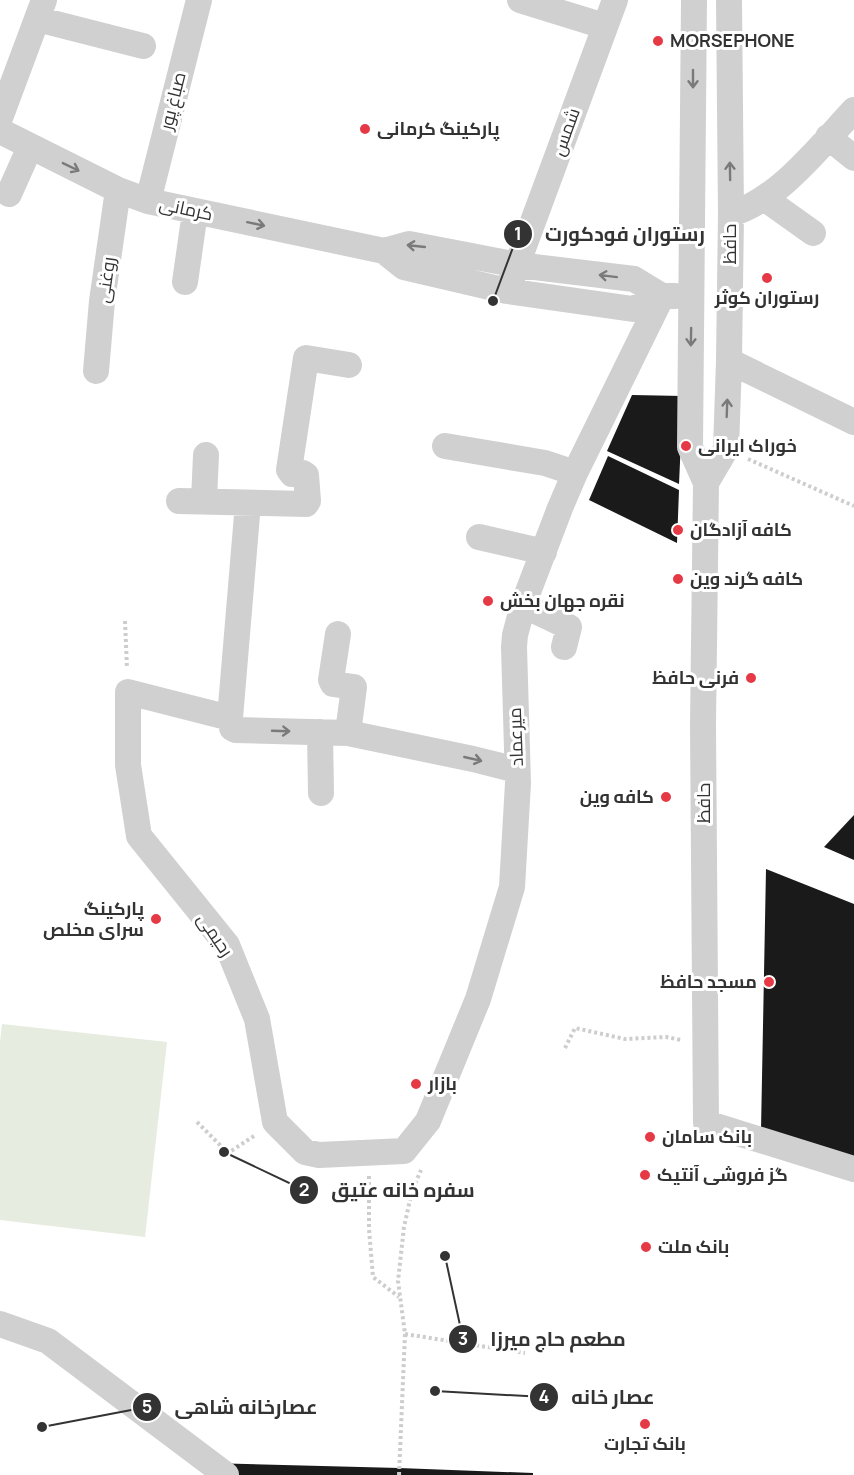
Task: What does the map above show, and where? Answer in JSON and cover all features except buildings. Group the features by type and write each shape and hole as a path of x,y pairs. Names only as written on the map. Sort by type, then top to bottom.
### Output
{"street":[{"name":"صباغ پور","path":"148,201 199,0"},
{"path":"520,0 604,26"},
{"name":"شمس","path":"507,291 615,0"},
{"name":"حافظ","path":"694,0 690,447 706,483 703,724 706,1123 854,1169"},
{"name":"حافظ","path":"706,483 726,449 730,214 729,0"},
{"path":"0,118 41,9 143,46"},
{"path":"730,214 746,210 775,191 854,110"},
{"name":"کرمانی","path":"0,131 118,190 148,201 384,251 404,267 507,291 633,309 662,296"},
{"path":"828,137 854,158"},
{"path":"9,194 30,147"},
{"name":"روغنی","path":"96,371 102,301 118,190"},
{"path":"764,198 813,233"},
{"path":"185,282 195,212"},
{"name":"کرمانی","path":"384,251 409,244 518,266 633,279 662,296 692,298"},
{"name":"میرعماد","path":"368,1151 404,1151 428,1121 478,999 512,887 517,770 513,647 515,635 523,605 574,473 662,296"},
{"path":"206,455 191,501 306,504 308,501 306,475 292,474 289,470 306,358 349,365"},
{"path":"729,361 854,422"},
{"path":"445,446 545,464 574,473"},
{"path":"248,503 230,718 232,728 236,730 348,733 517,770"},
{"path":"479,537 544,552"},
{"path":"523,605 569,627 564,647"},
{"path":"338,634 331,680 333,684 354,687 348,733"},
{"path":"128,693 230,718"},
{"name":"رحیمی","path":"128,693 128,765 140,836 227,945 257,1019 275,1122"},
{"path":"320,732 321,792"},
{"path":"275,1122 305,1152 319,1155 368,1151"},
{"path":"0,1324 48,1341 226,1475"}],"path":[{"path":"726,449 854,506"},
{"path":"125,621 128,693"},
{"path":"565,1048 575,1028 625,1039 666,1037 706,1044"},
{"path":"197,1122 228,1153 275,1122"},
{"path":"368,1151 369,1229 373,1277 400,1298"},
{"path":"399,1475 405,1334 398,1281 404,1227 412,1191 423,1164"},
{"path":"405,1334 525,1353"}],"shaded area":[{"path":"2,1024 167,1042 145,1237 0,1220 0,1042"}],"place":[{"name":"MORSEPHONE","path":"658,41"},
{"name":"پارکینگ کرمانی","path":"365,129"},
{"name":"رستوران کوثر","path":"767,278"},
{"name":"رستوران فودکورت","path":"493,301"},
{"name":"خوراک ایرانی","path":"686,446"},
{"name":"کافه آزادگان","path":"678,530"},
{"name":"کافه گرند وین","path":"678,579"},
{"name":"نقره جهان بخش","path":"488,601"},
{"name":"فرنی حافظ","path":"751,678"},
{"name":"کافه وین","path":"666,797"},
{"name":"پارکینگ سرای مخلص","path":"156,919"},
{"name":"مسجد حافظ","path":"769,982"},
{"name":"بازار","path":"416,1084"},
{"name":"بانک سامان","path":"650,1137"},
{"name":"سفره خانه عتیق","path":"224,1152"},
{"name":"گز فروشی آنتیک","path":"645,1175"},
{"name":"بانک ملت","path":"646,1247"},
{"name":"مطعم حاج ميرزا","path":"445,1256"},
{"name":"عصار خانه","path":"435,1391"},
{"name":"بانک تجارت","path":"645,1424"},
{"name":"عصارخانه شاهی","path":"42,1427"}]}
